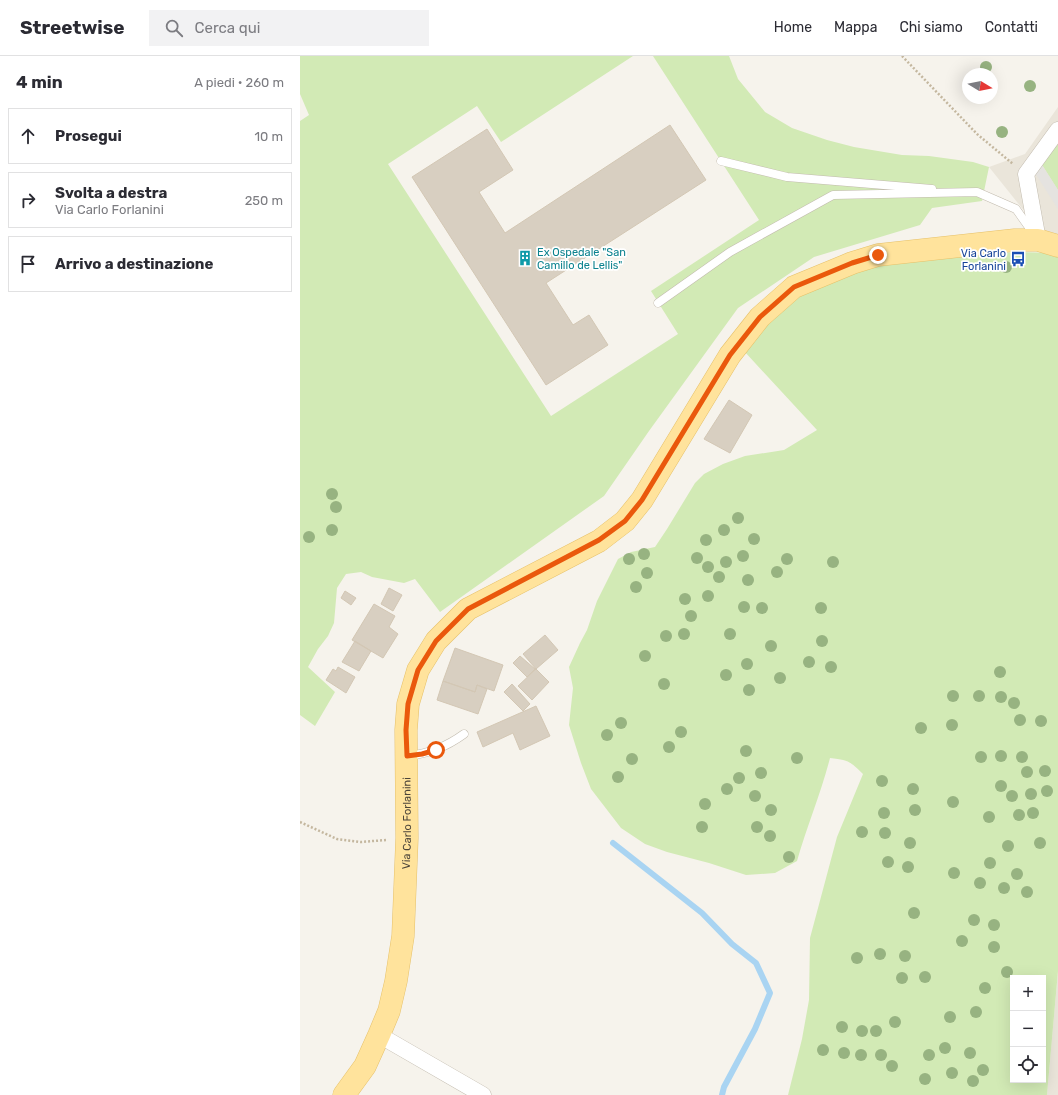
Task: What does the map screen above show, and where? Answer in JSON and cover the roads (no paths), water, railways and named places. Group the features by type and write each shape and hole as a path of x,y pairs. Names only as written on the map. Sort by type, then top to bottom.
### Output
{"main road":[{"name":"Via Carlo Forlanini","path":"344,1095 365,1066 389,1011 396,980 403,936 407,838 406,730 408,704 418,670 436,641 468,609 599,540 625,521 642,500 730,355 760,317 794,287 852,263 878,255 1015,240 1048,243"}],"street":[{"path":"1048,243 1026,174 1058,130"},
{"path":"379,1035 484,1095"}],"lane":[{"path":"721,161 787,177 977,192 1016,209 1048,243"},
{"path":"658,304 730,252 833,195 977,192"},
{"path":"407,756 436,750 452,743 464,734"}],"waterway":[{"path":"613,843 702,913 732,944 756,963 770,993 755,1029 724,1087 722,1095"}],"place":[{"name":"Ex Ospedale \"San Camillo de Lellis\"","path":"525,258"},
{"name":"Via Carlo Forlanini","path":"1018,259"}]}
